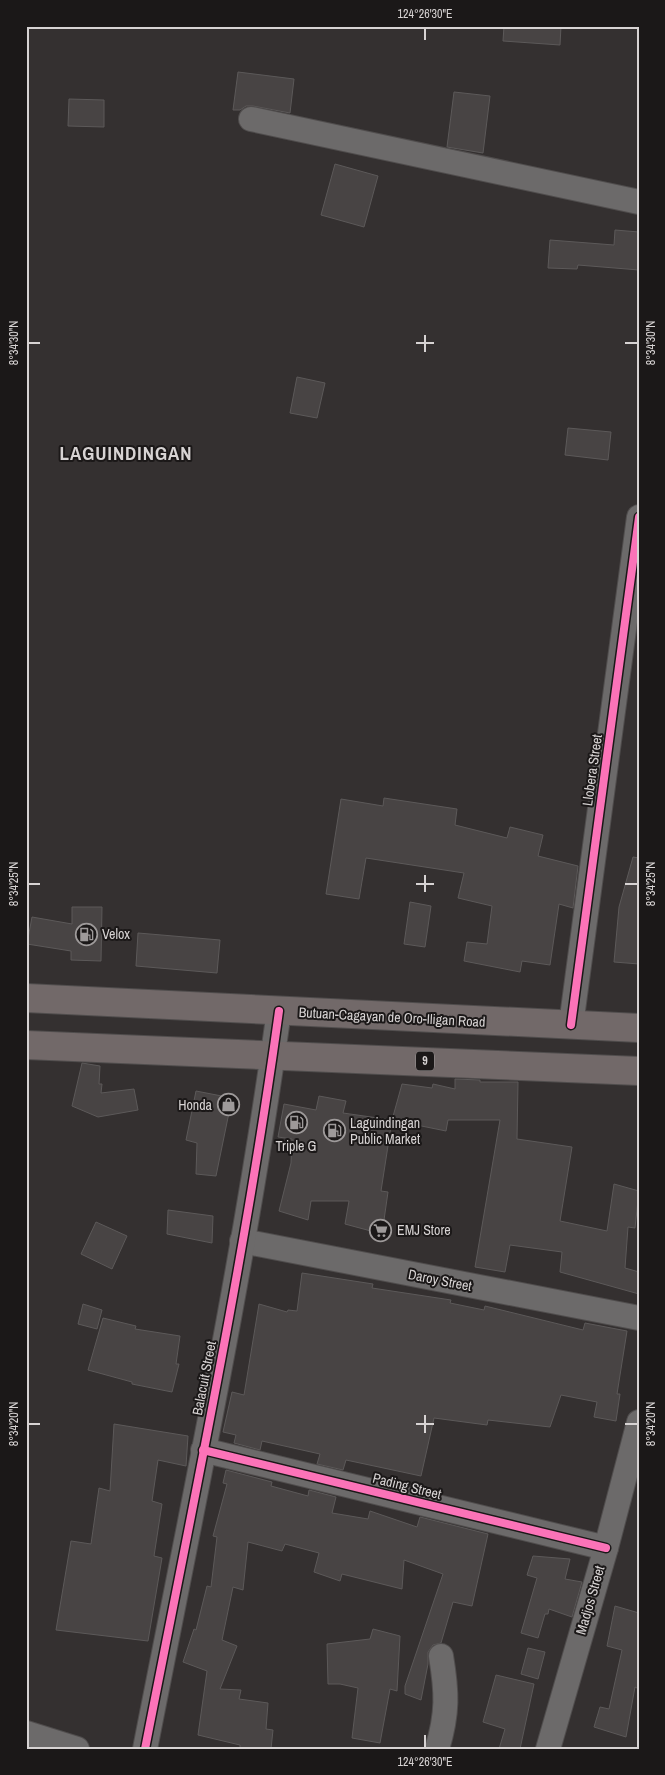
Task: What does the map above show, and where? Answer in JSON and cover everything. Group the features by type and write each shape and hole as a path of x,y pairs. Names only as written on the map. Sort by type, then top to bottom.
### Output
{"highway":[{"name":"Butuan-Cagayan de Oro-Iligan Road","path":"26,998 639,1028"},
{"name":"9","path":"26,1045 639,1071"}],"street":[{"path":"251,118 639,202"},
{"name":"Llobera Street","path":"571,1025 629,655 639,517"},
{"name":"Balacuit Street","path":"145,1749 265,1118 279,1011"},
{"name":"Daroy Street","path":"242,1242 639,1318"},
{"name":"Madjos Street","path":"548,1749 606,1548 639,1422"},
{"name":"Pading Street","path":"203,1450 606,1548"},
{"path":"437,1749 442,1732 447,1694 441,1656"},
{"path":"26,1733 77,1749"}],"building":[{"path":"504,26 561,26 560,45 503,41"},
{"path":"238,72 294,79 290,113 253,106 233,110"},
{"path":"454,92 490,96 483,153 447,147"},
{"path":"69,99 104,100 104,127 68,126"},
{"path":"335,164 378,176 364,227 321,215"},
{"path":"615,230 639,232 639,270 578,265 577,269 548,268 550,240 614,245"},
{"path":"297,377 325,383 317,418 290,413"},
{"path":"568,428 611,432 608,460 565,455"},
{"path":"384,798 457,809 455,825 507,838 510,827 543,835 538,856 578,866 573,908 559,904 550,965 522,961 520,972 464,961 467,942 487,944 492,906 458,898 464,873 366,858 359,899 326,894 341,799 383,806"},
{"path":"633,857 639,858 639,964 614,962 619,907"},
{"path":"410,902 431,906 425,947 404,944"},
{"path":"72,907 102,907 101,961 71,960 71,951 27,944 32,917 72,924"},
{"path":"138,933 220,940 217,973 136,966"},
{"path":"82,1063 100,1066 99,1084 102,1084 101,1093 134,1089 138,1110 98,1117 72,1106"},
{"path":"455,1079 480,1080 480,1082 518,1082 517,1139 572,1147 560,1221 607,1231 614,1184 639,1191 635,1228 628,1227 625,1268 639,1272 639,1294 560,1272 562,1252 510,1245 505,1272 475,1267 500,1120 448,1120 446,1131 392,1120 402,1084 432,1088 433,1084 455,1089"},
{"path":"196,1091 232,1098 216,1176 196,1174 197,1143 186,1140"},
{"path":"319,1096 346,1101 343,1113 392,1120 381,1191 388,1192 382,1234 345,1224 349,1201 311,1201 308,1220 279,1211 291,1163 292,1139 278,1137 284,1104 316,1110"},
{"path":"168,1210 213,1216 212,1243 167,1234"},
{"path":"96,1222 127,1236 112,1269 81,1254"},
{"path":"302,1273 373,1284 372,1288 451,1300 450,1303 484,1310 485,1306 583,1330 585,1323 627,1331 617,1394 620,1394 616,1421 594,1417 597,1402 561,1395 550,1427 488,1420 487,1425 434,1418 421,1476 346,1460 343,1470 317,1464 320,1454 262,1441 260,1450 234,1443 236,1435 223,1432 232,1392 244,1395 259,1304 287,1312 288,1310 297,1311"},
{"path":"83,1304 102,1310 97,1329 78,1324"},
{"path":"103,1318 136,1326 135,1329 180,1336 176,1364 179,1364 172,1392 132,1384 132,1382 88,1370"},
{"path":"114,1424 188,1436 186,1466 158,1460 152,1501 162,1504 154,1556 162,1558 148,1641 56,1630 71,1541 91,1544 99,1488 110,1491"},
{"path":"226,1470 272,1482 271,1486 308,1496 309,1490 336,1497 332,1513 368,1519 370,1511 417,1527 420,1517 488,1534 472,1606 453,1602 441,1643 433,1645 428,1652 428,1664 421,1700 405,1694 405,1686 443,1574 404,1560 402,1589 342,1574 340,1581 314,1572 319,1553 285,1544 282,1551 248,1542 243,1590 233,1587 222,1640 237,1646 220,1689 241,1690 239,1699 268,1703 266,1729 273,1730 271,1749 240,1749 240,1745 198,1735 207,1671 183,1662 194,1629 196,1630 207,1586 211,1587 217,1537 213,1536 227,1484 223,1483"},
{"path":"533,1556 570,1559 565,1579 582,1582 572,1617 549,1609 548,1614 545,1614 538,1638 521,1633 537,1578 527,1575"},
{"path":"615,1606 639,1613 639,1689 635,1687 626,1737 594,1727 600,1707 609,1709 622,1650 607,1646"},
{"path":"373,1629 400,1636 397,1691 390,1689 380,1743 352,1738 358,1688 340,1684 328,1684 327,1644 370,1639"},
{"path":"528,1648 545,1652 538,1679 521,1674"},
{"path":"496,1675 534,1684 520,1749 499,1749 505,1729 483,1722"}],"cycle path":[{"path":"571,1025 639,517"},
{"path":"145,1749 200,1473 234,1289 279,1011"},
{"path":"203,1450 606,1548"}],"place":[{"name":"Velox","path":"86,934"},
{"name":"Honda","path":"228,1105"},
{"name":"Triple G","path":"296,1123"},
{"name":"Laguindingan Public Market","path":"334,1131"},
{"name":"EMJ Store","path":"381,1230"}],"district":[{"name":"LAGUINDINGAN","path":"126,453"}]}
